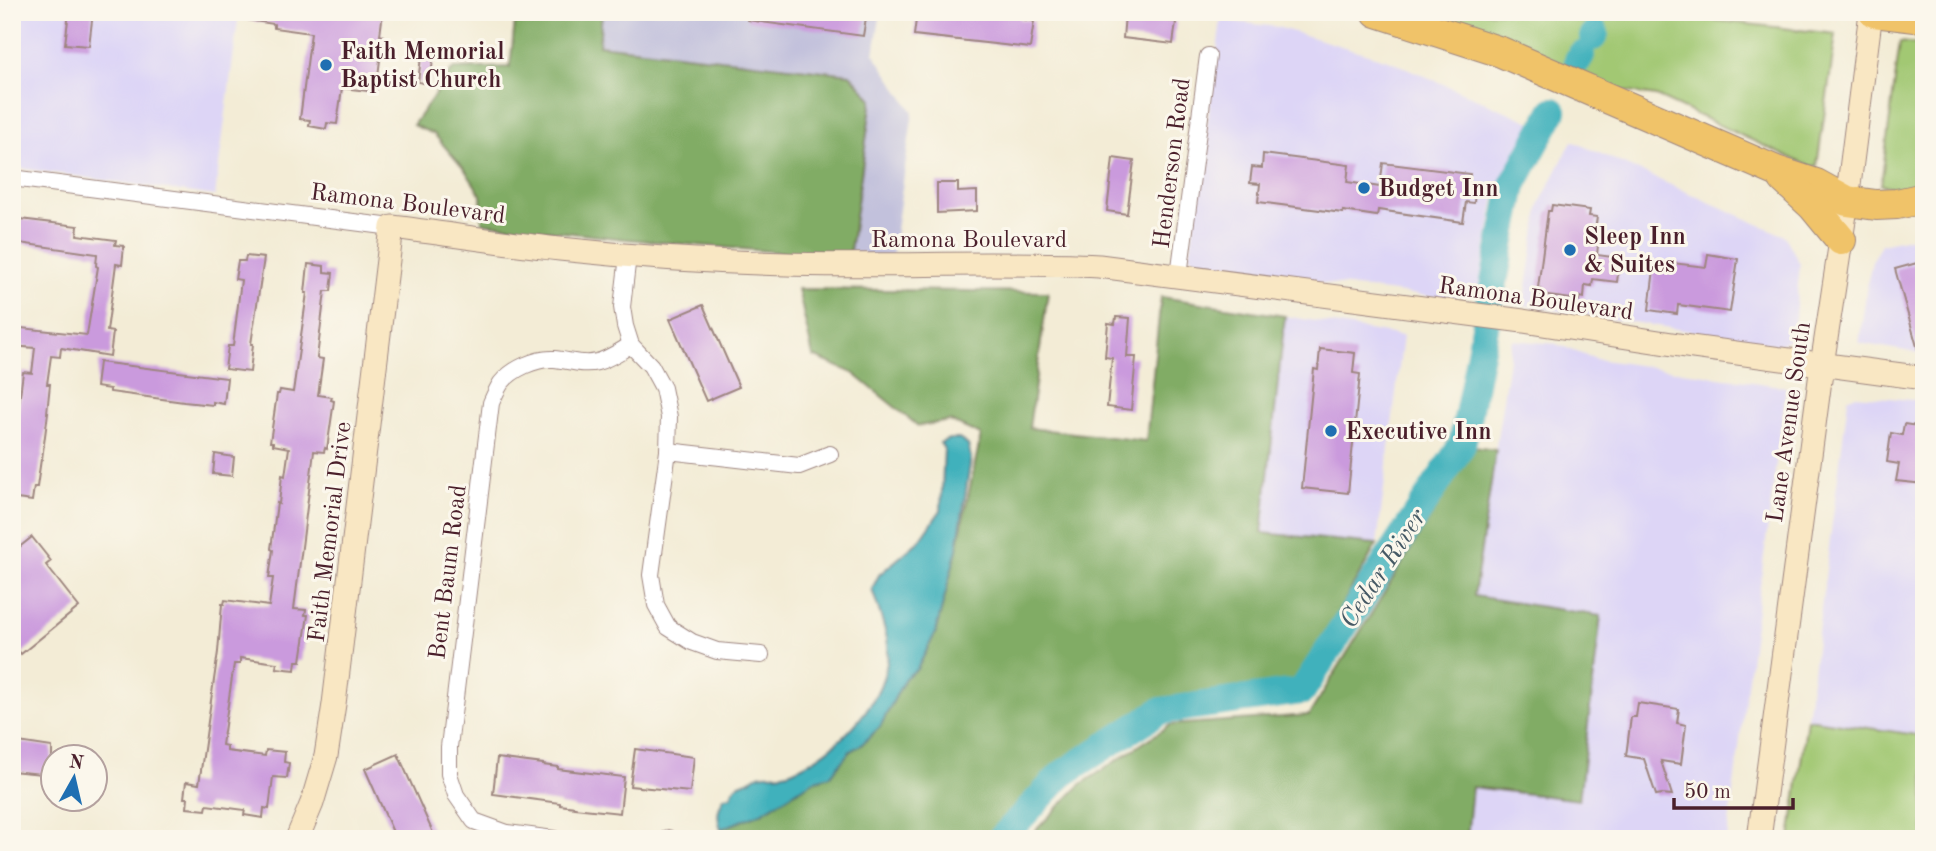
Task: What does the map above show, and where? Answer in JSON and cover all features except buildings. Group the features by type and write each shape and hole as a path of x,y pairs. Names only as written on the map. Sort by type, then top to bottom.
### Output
{"highway":[{"path":"1377,12 1501,52 1776,171 1816,184 1847,201 1876,205 1924,198"},
{"path":"1873,12 1924,18"},
{"path":"1776,171 1813,206 1841,240"}],"street":[{"name":"Lane Avenue South","path":"1759,839 1822,365 1873,12"},
{"name":"Henderson Road","path":"1179,275 1208,56"},
{"name":"Ramona Boulevard","path":"12,178 628,256 837,265 1099,266 1523,321 1924,378"},
{"name":"Faith Memorial Drive","path":"297,839 313,803 326,756 392,227"},
{"path":"628,256 622,307 625,326 631,345 651,366 663,388 669,416 668,451 651,575 656,605 668,627 692,642 717,651 761,655"},
{"name":"Bent Baum Road","path":"554,839 507,833 474,821 456,795 449,774 449,747 491,403 502,382 519,368 552,359 595,363 631,345"},
{"path":"668,451 799,466 830,454"}],"shaded area":[{"path":"12,12 239,12 215,196 12,167"},
{"path":"602,12 881,12 874,54 913,112 892,258 849,258 872,100 599,45"},
{"path":"1221,20 1277,27 1388,60 1533,123 1497,186 1479,286 1450,299 1199,267 1190,255"},
{"path":"1572,141 1785,236 1800,264 1793,336 1779,345 1524,305 1540,203"},
{"path":"1924,235 1924,354 1859,343 1868,279 1872,262 1881,244"},
{"path":"1285,316 1403,336 1377,544 1262,533"},
{"path":"1512,340 1556,344 1596,359 1786,387 1727,839 1467,839 1471,787 1579,800 1601,617 1473,597"},
{"path":"1856,395 1924,399 1924,736 1807,719 1848,399"}],"green space":[{"path":"516,12 602,12 599,45 850,74 872,99 849,258 625,239 482,223 481,195 465,170 434,134 413,125 453,69 510,67"},
{"path":"1416,12 1639,12 1836,34 1817,166 1810,166 1784,155 1656,96 1595,87"},
{"path":"1900,42 1924,45 1924,115 1920,128 1924,147 1924,187 1905,189 1881,185"},
{"path":"798,289 1048,292 1029,428 1146,441 1161,297 1285,316 1262,533 1377,544 1299,680 1157,703 1057,767 987,839 725,839 721,829 761,813 815,780 830,776 850,751 861,745 880,727 905,678 917,669 935,634 957,549 981,435 950,421 918,426 853,373 813,356"},
{"path":"1474,447 1496,450 1474,596 1601,616 1579,800 1472,787 1467,839 1027,839 1080,785 1170,725 1309,715"},
{"path":"1807,719 1924,736 1924,839 1790,839"}],"water":[{"path":"959,439 968,445 971,458 957,549 935,634 917,669 905,678 880,727 861,745 850,751 830,776 815,780 761,813 721,829 718,816 724,797 731,796 740,784 759,775 787,772 808,763 842,738 858,722 870,704 886,666 888,646 872,589 879,575 920,540 941,510 944,449 940,443"}],"waterway":[{"name":"Cedar River","path":"1593,37 1595,33"},
{"name":"Cedar River","path":"1578,60 1581,55"},
{"name":"Cedar River","path":"1001,839 1062,774 1160,711 1302,691 1462,445 1513,185 1553,111"}],"place":[{"name":"Faith Memorial Baptist Church","path":"326,65"},
{"name":"Budget Inn","path":"1364,188"},
{"name":"Sleep Inn & Suites","path":"1570,250"},
{"name":"Executive Inn","path":"1331,431"}]}
